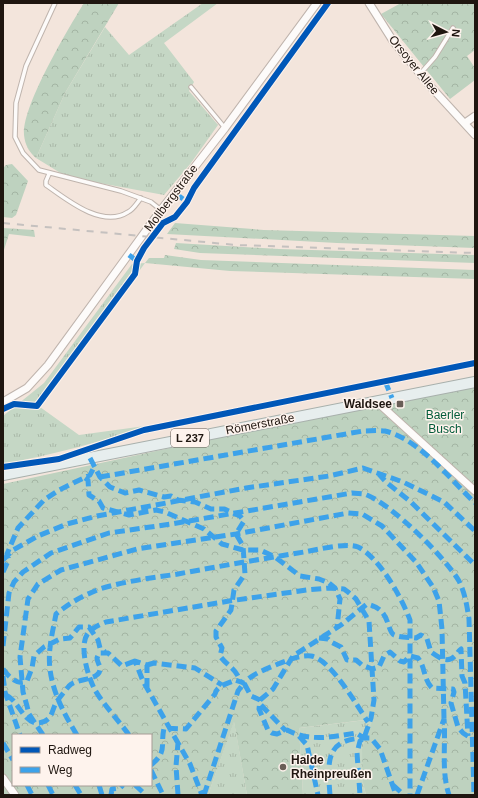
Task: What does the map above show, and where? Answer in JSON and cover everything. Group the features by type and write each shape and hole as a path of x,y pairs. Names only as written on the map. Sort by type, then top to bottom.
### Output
{"main road":[{"name":"Römerstraße","path":"3,475 475,382"}],"street":[{"name":"Mollbergstraße","path":"3,402 27,388 48,365 161,210 225,128 317,3"},
{"name":"Orsoyer Allee","path":"369,3 393,41 420,74 475,135"},
{"path":"465,123 475,116"},
{"path":"376,401 475,491"},
{"path":"3,778 15,795"}],"lane":[{"path":"55,3 26,66 16,103 15,137 23,153 38,170 121,191 151,202 161,210"},
{"path":"420,74 432,61 453,28"},
{"path":"191,87 225,128"},
{"path":"49,174 46,185 66,200 91,213 117,216 129,212 141,198"}],"green space":[{"path":"84,3 119,3 65,93 36,158 31,153 25,142 25,122 30,106 47,68"},
{"path":"203,3 218,3 164,43 194,82 189,91 218,125 191,163 164,195 67,177 36,158 65,93 105,27 129,55"},
{"path":"401,3 475,3 475,50 467,56 475,68 475,80 450,99 381,14"},
{"path":"12,164 28,181 16,215 12,218 3,217 3,168 6,165"},
{"path":"175,223 264,230 475,236 475,248 337,243 167,234"},
{"path":"3,228 34,230 35,237 9,234 3,253"},
{"path":"176,243 279,249 475,255 475,263 200,253 174,249"},
{"path":"165,255 201,260 475,270 475,279 230,271 145,263 149,258 164,258"},
{"path":"145,263 40,407 79,435 145,426 75,448 3,464 3,416 44,383 132,264"},
{"name":"Halde Rheinpreußen","path":"475,386 475,795 366,795 363,783 362,749 373,719 299,728 303,795 247,795 234,722 208,795 3,795 3,484 384,402"},
{"path":"374,719 363,783 366,795 303,795 299,728"},
{"path":"234,721 247,795 208,795"}],"railway":[{"path":"3,223 236,245 475,253"}],"marked path":[{"path":"175,193 187,202"},
{"path":"129,255 137,261"},
{"path":"385,381 392,398"},
{"path":"100,477 363,431 385,431 398,435 422,451 434,461 475,503"},
{"path":"90,458 100,477 110,487 125,493 139,490 164,497 171,496 178,500 195,502 211,509 224,509 240,516 244,521 236,534 243,546 245,574 234,590 231,610 216,631 216,637 222,648 220,656 234,670 240,681 243,683"},
{"path":"3,572 9,559 7,554 18,528 44,500 59,490 90,475 94,467"},
{"path":"3,560 13,550 38,536 67,524 97,516 246,488 329,476 363,468 403,482 444,502 475,531"},
{"path":"378,473 386,482 411,502 475,565"},
{"path":"85,478 88,480 89,495 99,501 103,508 129,515 156,510 165,512 204,529 222,544 243,550 260,550 275,557 300,576 319,579 329,583 335,588 340,599 337,628"},
{"path":"3,646 9,593 14,582 23,572 51,553 109,533 352,493 365,494 390,509 417,533 452,571 463,590 469,619 474,795"},
{"path":"42,734 29,714 23,692 20,657 28,599 38,584 61,570 137,549 236,534 348,513 362,514 382,526 416,562 433,587 439,601 442,629 444,719"},
{"path":"76,734 65,715 56,694 50,671 49,660 56,614 67,606 82,597 109,586 331,547 347,545 353,546 366,552 382,569 396,590 410,620 410,795"},
{"path":"128,734 98,695 89,677 85,660 84,643 86,636 93,628 106,622 229,601 307,590 329,588 344,589 356,599 369,621 374,700 371,718 364,738 360,741 357,753 360,795"},
{"path":"260,700 273,689 293,656 341,625 367,604 380,610 394,635 416,638 421,635 427,639 431,652 440,658 446,660 452,658 461,649 462,676 465,683 468,736"},
{"path":"3,669 17,682 27,681 32,668 34,656 44,647 60,639 70,638 79,627 89,627 98,640 100,648 105,652"},
{"path":"319,638 328,639 341,647 347,660 356,660 362,665 372,669 379,667 384,656 390,652 400,661 404,662 410,656 418,658 421,662 427,681 432,688 453,689 454,692 451,703 458,727 469,737"},
{"path":"6,695 14,701 28,719 32,722 41,723 49,718 56,703 72,683 91,678 98,674 100,670 97,658 99,653 108,653 122,666 135,661"},
{"path":"152,764 162,752 164,728 186,729 220,687 235,680 244,683 260,672 298,657 311,656 319,659 327,665 343,684 368,722"},
{"path":"147,688 147,665 135,661 143,681 178,743"},
{"path":"147,665 154,663 195,668 222,685"},
{"path":"3,676 5,692 20,734"},
{"path":"204,795 238,691 244,683 251,696 260,700 259,709 268,730 272,733 277,734 287,730 304,736 321,738 356,733 364,738"},
{"path":"261,705 286,731"},
{"path":"417,795 444,719 444,767 449,795"},
{"path":"299,736 307,745 318,795"},
{"path":"330,795 329,770 332,752 337,746 345,741 371,738 380,749 396,795"},
{"path":"3,743 12,758"},
{"path":"178,795 176,766 178,743 190,764 202,795"},
{"path":"152,772 163,795"},
{"path":"393,785 404,795"},
{"path":"28,786 32,795"},
{"path":"48,786 53,795"},
{"path":"76,786 81,795"},
{"path":"99,786 102,795"},
{"path":"111,795 112,789 120,788 122,786"},
{"path":"136,786 146,795"}],"cycle path":[{"path":"3,409 14,404 37,406 135,274 137,261 144,248 163,223 175,217 187,202 194,188 328,3"},
{"path":"3,467 59,459 144,430 475,363"}],"place":[{"name":"Waldsee","path":"400,404"},
{"name":"Halde Rheinpreußen","path":"283,767"}],"park label":[{"name":"Baerler Busch","path":"445,422"}]}
